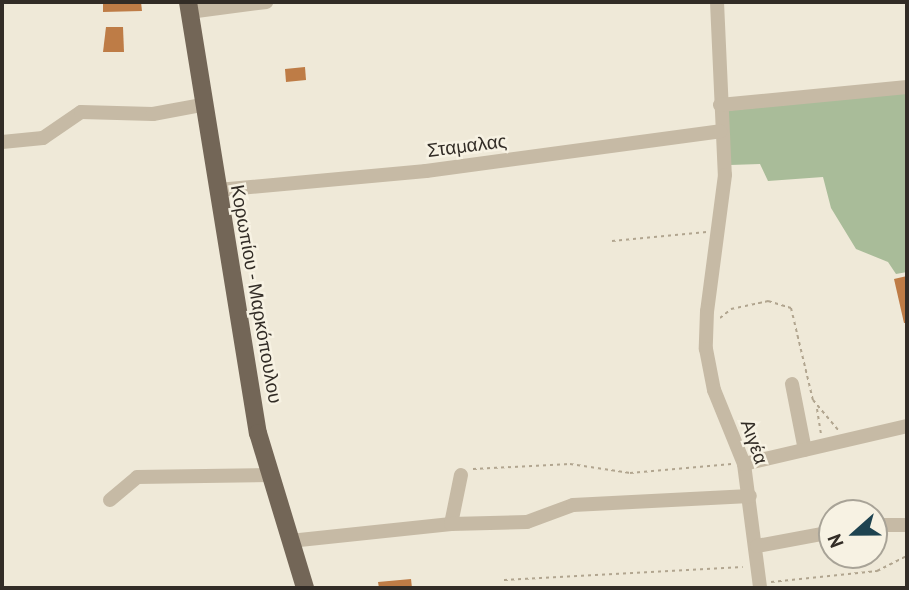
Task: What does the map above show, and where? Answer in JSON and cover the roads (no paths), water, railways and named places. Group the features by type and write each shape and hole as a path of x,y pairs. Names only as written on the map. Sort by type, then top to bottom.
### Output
{"main road":[{"name":"Κορωπίου - Μαρκόπουλου","path":"189,7 202,106 258,433 305,588"}],"street":[{"path":"189,7 266,2"},
{"name":"Αιγέα","path":"717,2 720,131 725,175 706,328 714,390 744,464 757,546 760,587"},
{"path":"720,105 907,87"},
{"path":"2,142 43,138 81,112 153,114 202,106"},
{"name":"Σταμαλας","path":"218,190 426,171 720,131"},
{"path":"792,384 805,450"},
{"path":"744,464 907,426"},
{"path":"450,524 467,472"},
{"path":"110,500 137,478 270,475"},
{"path":"290,541 450,524 527,522 573,505 750,496"},
{"path":"888,525 907,525"},
{"path":"757,546 818,535"}]}
